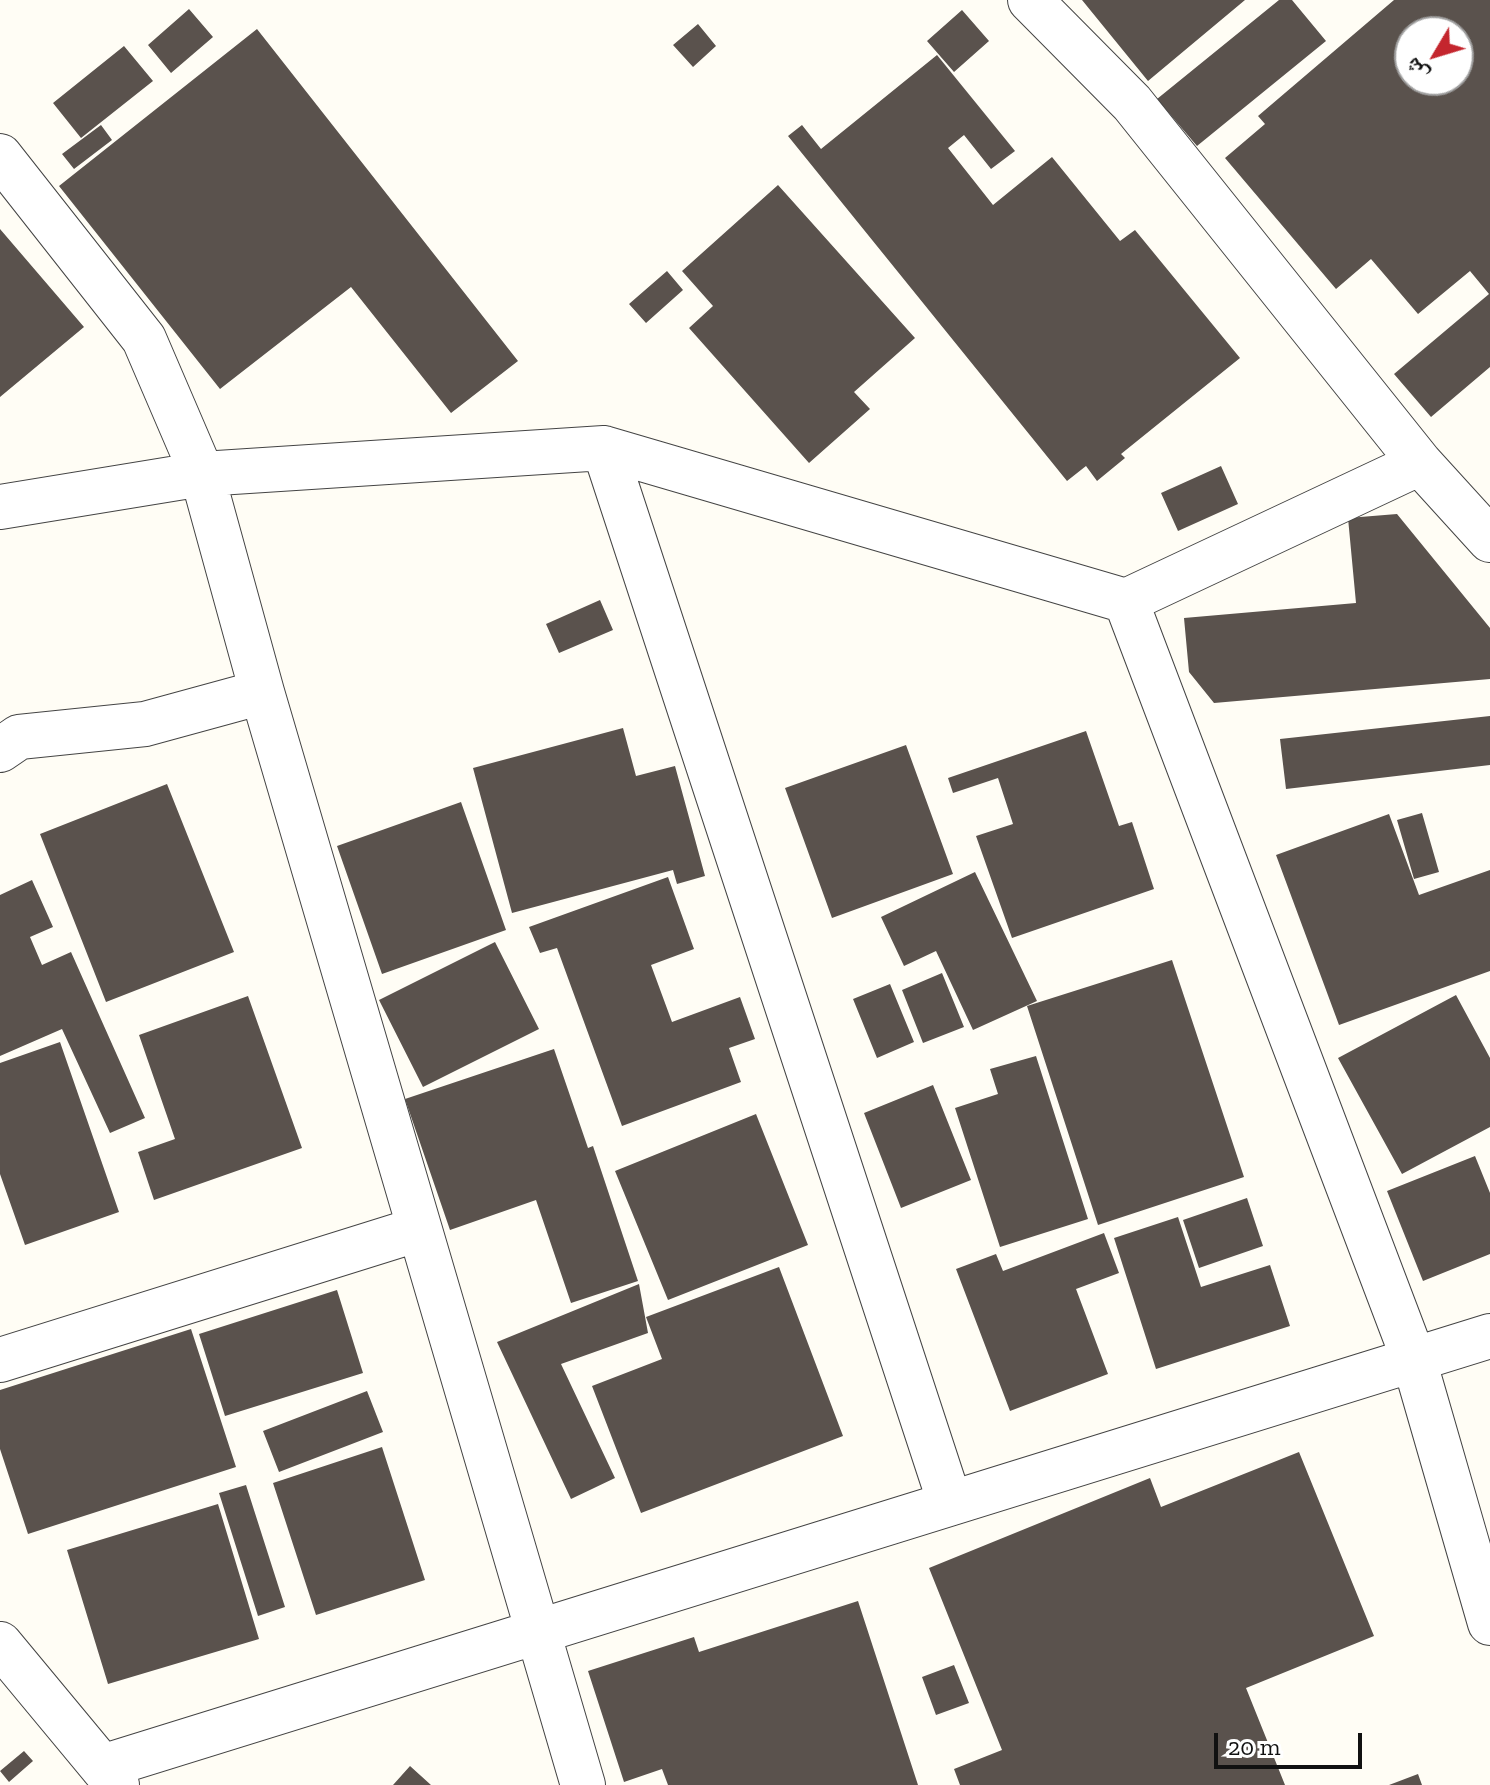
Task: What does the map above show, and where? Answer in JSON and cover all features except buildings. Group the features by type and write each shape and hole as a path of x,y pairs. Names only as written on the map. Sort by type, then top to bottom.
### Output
{"street":[{"path":"1030,0 1132,103 1420,463 1490,540"},
{"path":"0,156 144,339 202,474 262,692 583,1785"},
{"path":"0,507 202,474 604,448 1126,601 1420,463"},
{"path":"604,448 950,1503"},
{"path":"1126,601 1414,1360 1490,1623"},
{"path":"0,750 19,737 145,724 262,692"},
{"path":"0,1360 419,1229"},
{"path":"0,1644 110,1776 537,1632 1490,1336"}]}
